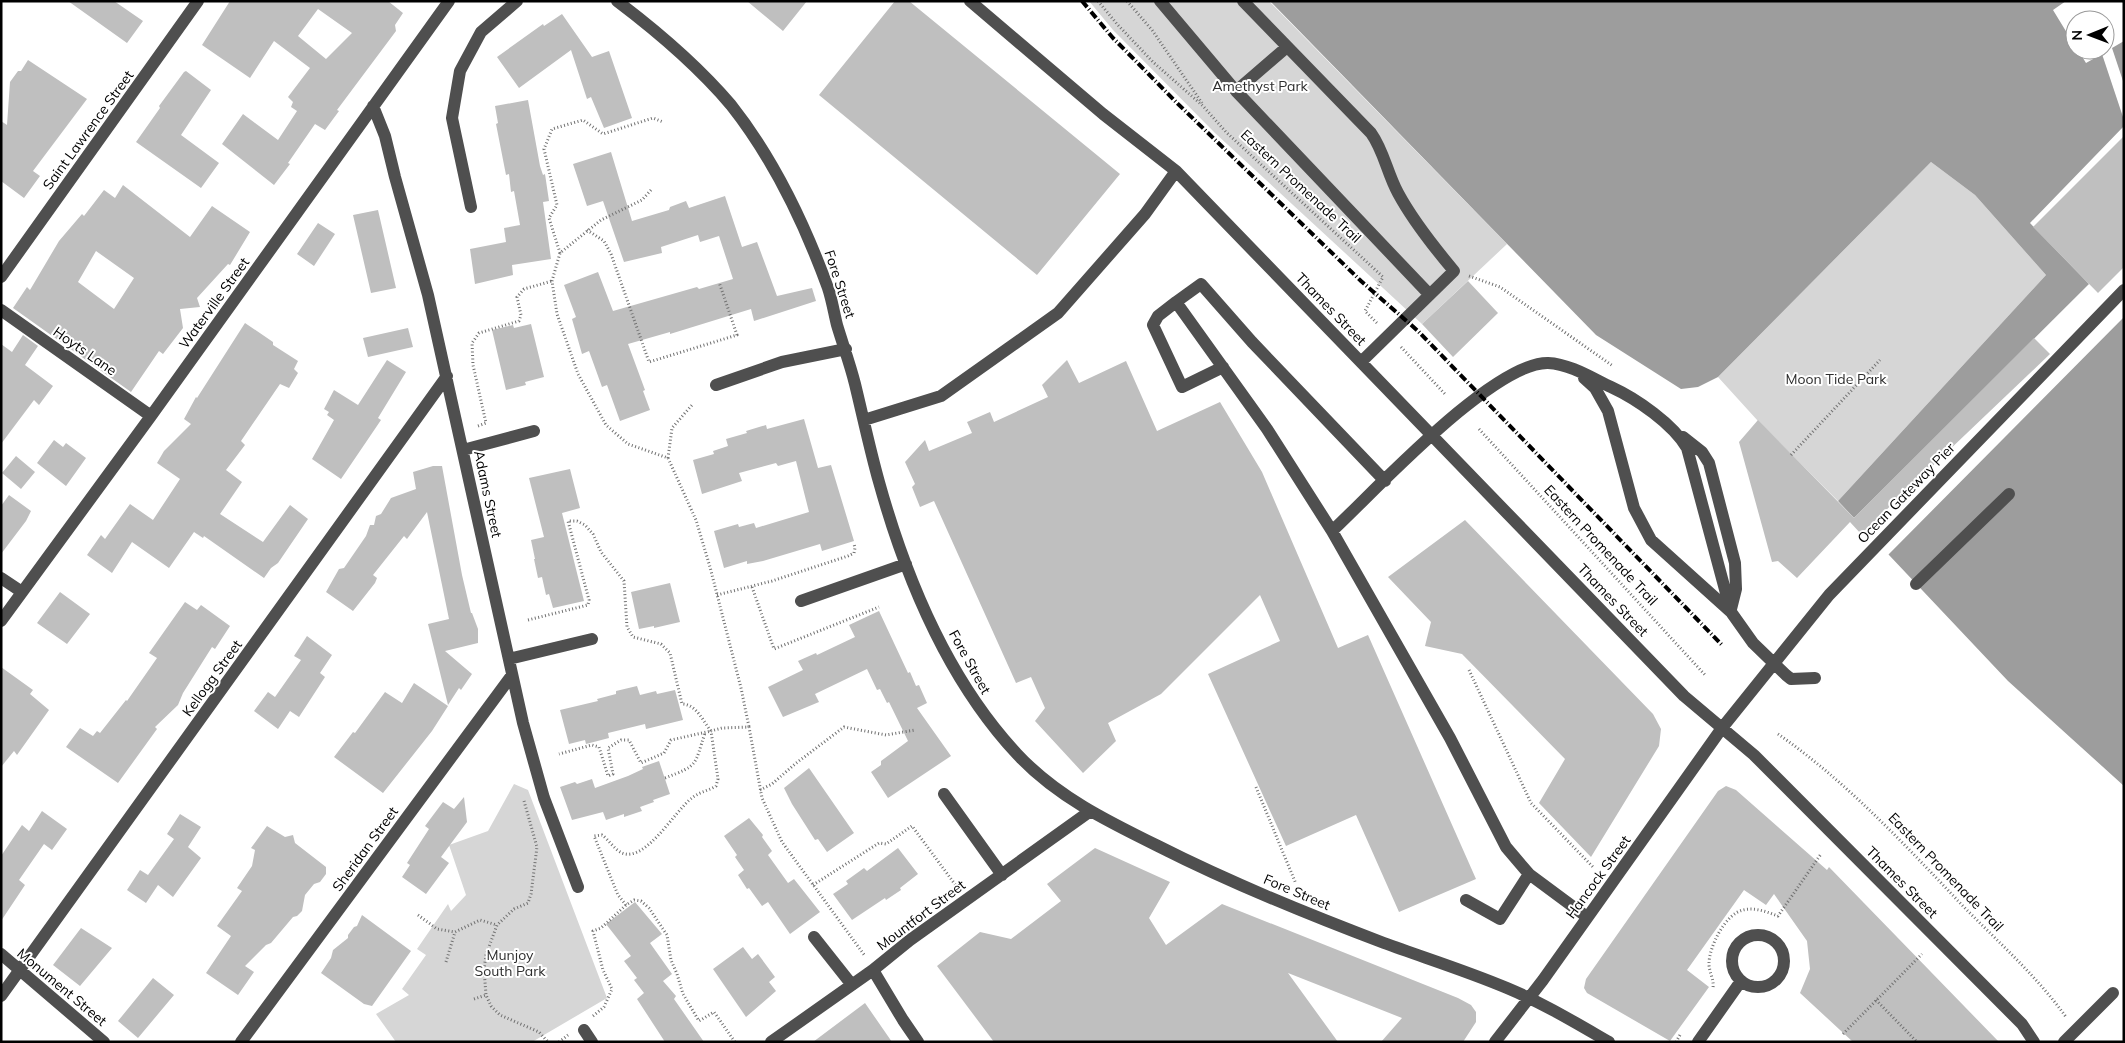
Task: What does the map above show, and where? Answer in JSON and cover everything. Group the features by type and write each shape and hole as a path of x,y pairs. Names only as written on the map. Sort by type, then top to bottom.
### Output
{"street":[{"name":"Saint Lawrence Street","path":"1,277 198,1"},
{"name":"Waterville Street","path":"1,621 151,416 449,1"},
{"path":"471,208 452,118 460,71 481,32 517,1"},
{"name":"Fore Street","path":"617,1 669,43 702,73 732,107 781,182 801,220 830,294 846,349 879,482 906,564 949,659 969,695 994,728 1021,758 1042,778 1089,812 1206,870 1333,923 1493,982 1529,998 1609,1042"},
{"name":"Thames Street","path":"970,1 1103,114 1176,171 1684,696 1773,774 2022,1024 2034,1042"},
{"path":"1160,1 1236,91 1429,294"},
{"path":"1243,1 1375,139 1404,203 1420,230 1454,271 1361,362"},
{"path":"1236,91 1287,47"},
{"name":"Adams Street","path":"373,106 385,136 394,177 428,295 523,723 544,798 578,887"},
{"path":"864,420 941,396 1058,313 1146,214 1176,171"},
{"path":"1223,367 1182,387 1153,325 1158,316 1201,284 1252,342 1385,481"},
{"name":"Ocean Gateway Pier","path":"1722,728 1829,595 2124,290"},
{"path":"1176,302 1267,429 1332,531 1450,738 1506,847 1529,874 1587,917"},
{"name":"Hoyts Lane","path":"1,310 151,416"},
{"path":"716,385 782,362 846,349"},
{"path":"1332,531 1460,410 1514,372 1548,363 1567,367 1624,393 1702,452 1708,463 1735,563 1736,589 1730,612"},
{"path":"1567,367 1589,382 1602,400 1616,438 1634,508 1651,540 1730,612 1754,643 1791,679 1815,678"},
{"name":"Kellogg Street","path":"1,996 447,376"},
{"path":"463,450 534,430"},
{"path":"1675,431 1687,448 1730,612"},
{"path":"1916,584 2009,494"},
{"path":"801,602 906,564"},
{"path":"1,578 22,592"},
{"path":"509,659 592,639"},
{"name":"Sheridan Street","path":"241,1042 512,675"},
{"name":"Hancock Street","path":"1495,1042 1529,998 1722,728"},
{"path":"944,794 1002,875"},
{"name":"Mountfort Street","path":"771,1042 874,970 910,940 1089,812"},
{"path":"1466,900 1500,919 1529,874"},
{"path":"1753,936 1769,938 1777,943 1782,950 1784,958 1780,975 1766,986 1749,986 1741,981 1732,967 1732,959 1739,944 1753,936"},
{"path":"814,937 852,985"},
{"name":"Monument Street","path":"1,954 104,1042"},
{"path":"874,970 918,1042"},
{"path":"1698,1042 1741,981"},
{"path":"2064,1042 2113,993"},
{"path":"579,1030 592,1042"}],"path":[{"name":"Eastern Promenade Trail","path":"1098,1 1117,24 1154,62 1208,110 1226,132 1383,277 1365,311 1445,394"},
{"path":"1127,1 1152,30 1208,110"},
{"path":"663,122 653,118 602,134 582,120 552,129 544,149 557,205 549,218 560,253 552,281 557,314 578,374 606,425 628,444 668,458"},
{"path":"560,253 587,230 615,212 642,200 651,190"},
{"path":"587,230 604,241 611,254 649,362 737,335 719,282"},
{"path":"1454,271 1500,287 1619,370"},
{"path":"478,426 486,423 473,365 472,343 479,333 519,321 521,315 517,297 524,289 552,281"},
{"path":"1791,455 1880,360"},
{"path":"692,405 672,428 668,458 696,520 718,596 741,688 762,798 782,842 866,956"},
{"name":"Eastern Promenade Trail","path":"1479,429 1706,676"},
{"path":"528,620 588,605 589,600 568,520 577,521 585,525 593,534 601,552 624,581 628,627 633,637 661,644 670,653 682,704 688,704 697,710 711,731 718,779 716,786 692,797 662,832 642,849 630,854 621,852 602,835 594,836 618,895 626,905"},
{"path":"718,596 848,556 854,553 856,548 854,544"},
{"path":"752,587 774,649 878,607"},
{"path":"1469,670 1531,803 1593,867"},
{"path":"559,754 592,745 599,748 608,776 613,774 608,748 622,740 629,740 641,763 664,753 670,740 722,728 749,727"},
{"path":"760,790 772,784 844,727 886,735 915,730"},
{"path":"665,778 695,764 705,732"},
{"name":"Eastern Promenade Trail","path":"1778,734 1860,800 2039,983 2076,1031"},
{"path":"1256,786 1296,884"},
{"path":"522,794 537,847 531,894 528,903 514,909 496,925 486,955 484,976 486,996 491,1006 500,1015 539,1032 548,1042"},
{"path":"813,885 879,842 886,844 912,826 958,888"},
{"path":"1709,994 1714,986 1709,964 1714,942 1726,921 1742,910 1758,910 1778,916 1821,854"},
{"path":"589,1018 604,1007 612,989 604,970 593,932 601,928 626,905 634,900 641,901 649,908 667,935 671,960 683,994 699,1021 714,1012 735,1042"},
{"path":"418,916 437,929 455,932 480,920 496,925"},
{"path":"446,962 455,932"},
{"path":"1843,1034 1922,954"},
{"path":"474,999 486,996"},
{"path":"1876,1000 1917,1042"},
{"path":"558,1042 579,1030"},
{"path":"1676,1042 1682,1034"}],"green space":[{"name":"Amethyst Park","path":"1089,1 1269,1 1507,244 1422,324 1215,133 1113,30"},
{"name":"Moon Tide Park","path":"1931,162 1975,195 2046,275 1838,501 1758,421 1718,377"},
{"name":"Munjoy South Park","path":"514,784 528,790 607,998 532,1042 396,1042 376,1014 409,995 402,989 426,955 417,949 448,904 451,911 466,895 449,845 488,831"}],"shaded area":[{"path":"1270,1 2124,1 2124,786 2008,681 1838,501 2046,275 1975,195 1931,162 1718,377 1698,387 1681,389 1596,335"}],"pier":[{"path":"2066,1 2122,1 2124,5 2124,41 2115,46 2115,10 2065,10 2065,30 2053,10"},
{"path":"2115,57 2124,84 2124,120 2104,60 2115,60"},
{"path":"2124,126 2124,317 1888,555 1854,518 2089,284 2030,223"}],"building":[{"path":"68,1 114,1 143,21 127,43"},
{"path":"230,1 388,1 403,13 395,25 396,31 337,110 339,111 325,130 315,124 288,163 290,164 274,185 222,144 243,114 278,140 297,111 291,107 293,102 288,97 310,68 274,41 250,78 202,45","holes":["318,9 352,33 326,59 298,36"]},
{"path":"747,1 807,1 783,31"},
{"path":"895,1 909,1 1120,174 1037,275 819,95"},
{"path":"562,14 592,57 609,51 632,118 604,128 591,97 587,99 571,50 519,88 497,57 543,24 544,26"},
{"path":"28,60 87,99 33,171 40,176 24,198 1,181 1,121 7,125 10,82 18,71 21,71"},
{"path":"186,71 211,90 181,135 219,163 201,188 136,142 160,108 159,106"},
{"path":"528,100 540,166 543,175 545,174 549,201 543,202 551,259 512,265 513,275 475,284 470,249 506,242 504,228 520,225 514,191 511,192 509,174 506,175 496,124 498,123 495,106"},
{"path":"2124,136 2124,267 2098,293 2033,227"},
{"path":"611,152 632,221 669,210 670,207 686,201 689,208 725,196 742,247 757,242 777,296 812,288 816,301 754,321 751,309 670,334 670,332 628,344 645,390 643,391 650,410 620,421 607,385 602,387 589,351 582,354 572,319 576,317 564,285 598,272 613,311 697,287 699,289 733,279 719,236 700,242 698,235 661,247 662,253 624,262 603,201 587,206 573,164"},
{"path":"123,185 190,237 212,206 250,232 230,265 228,264 197,298 200,307 180,309 183,328 163,354 159,351 131,392 13,308 27,287 30,290 59,241 82,214 84,216 104,190 115,198","holes":["96,251 134,278 114,309 78,282"]},
{"path":"378,210 396,288 371,293 353,215"},
{"path":"318,223 335,234 314,266 297,254"},
{"path":"1468,281 1498,313 1453,357 1422,324"},
{"path":"245,323 273,342 273,345 298,361 294,369 298,373 289,388 280,384 241,441 245,445 226,470 242,482 220,514 263,542 290,505 308,519 278,563 271,568 264,578 204,536 203,538 194,532 169,568 132,542 112,573 87,555 101,535 105,539 130,504 153,520 180,479 157,463 164,451 191,424 184,419 196,397"},
{"path":"531,324 544,377 525,382 526,385 506,390 492,330 513,325 514,328"},
{"path":"408,328 413,347 368,357 363,338"},
{"path":"23,335 38,346 25,365 53,386 39,405 34,400 1,444 1,344 12,352"},
{"path":"2034,338 2050,354 1861,534 1850,522 1797,578 1778,561 1772,562 1739,442 1758,420 1854,518"},
{"path":"387,360 406,372 378,418 381,420 341,479 312,459 334,420 327,415 329,412 324,409 334,390 358,405"},
{"path":"1067,360 1079,383 1126,361 1157,431 1220,402 1262,472 1338,648 1368,635 1476,879 1399,912 1356,815 1286,846 1208,674 1280,641 1260,595 1161,694 1108,723 1116,741 1083,773 1035,721 1045,708 1031,677 1016,683 934,501 920,507 912,487 915,484 905,462 925,440 929,451 972,433 967,422 990,412 994,422 1048,397 1042,385"},
{"path":"804,419 818,468 831,465 854,541 822,551 820,544 763,561 747,564 747,561 724,568 714,531 738,524 739,527 754,523 756,528 809,512 796,461 778,466 776,463 739,473 742,481 702,494 693,460 714,454 713,451 728,446 726,439 747,433 746,431 766,425 767,429"},
{"path":"54,440 63,447 66,443 86,458 66,486 37,463"},
{"path":"16,456 35,472 21,489 2,473"},
{"path":"433,466 442,466 462,575 471,613 478,629 478,643 445,651 472,674 461,690 459,688 448,705 428,624 449,619 427,512 407,539 404,536 373,575 377,578 375,583 353,611 326,592 339,569 344,568 366,536 370,525 374,525 376,516 381,514 391,498 416,489 413,472"},
{"path":"570,469 580,508 562,513 584,601 553,608 549,594 546,595 542,577 538,578 534,559 531,540 544,537 529,478"},
{"path":"9,495 31,511 26,521 1,554 1,506"},
{"path":"1465,520 1653,714 1661,729 1659,746 1591,857 1539,803 1565,759 1462,654 1425,646 1431,622 1388,577"},
{"path":"670,583 680,622 654,628 654,626 639,629 631,592"},
{"path":"60,592 90,614 67,644 37,623"},
{"path":"185,602 197,610 201,605 230,626 215,649 212,647 183,693 178,705 155,727 157,729 118,783 66,747 80,728 93,736 97,731 100,733 127,701 157,658 149,653"},
{"path":"879,611 908,673 910,672 916,686 919,685 927,703 917,708 951,756 888,798 871,772 881,765 881,761 908,741 889,702 887,703 880,689 877,690 867,669 815,694 819,702 783,717 768,687 803,670 798,661 816,653 817,655 855,637 849,625"},
{"path":"307,636 332,655 320,673 325,677 299,717 290,711 278,729 254,711 268,692 275,697 301,660 294,656"},
{"path":"1,667 33,690 30,694 49,710 17,755 14,751 1,767"},
{"path":"414,683 448,706 432,731 383,793 334,757 353,732 355,733 385,692 402,703"},
{"path":"637,686 640,695 656,691 657,694 675,690 683,720 646,729 645,724 608,733 609,738 586,744 585,740 569,744 560,710 598,701 597,699 616,694 616,691"},
{"path":"659,761 670,794 640,807 642,811 624,817 624,814 606,820 603,812 572,820 560,787 592,779 595,788 628,776 643,769 642,767"},
{"path":"809,768 854,833 827,852 818,839 815,840 784,788"},
{"path":"1726,786 1736,790 1827,870 1829,867 1999,1042 1853,1042 1800,993 1810,969 1807,941 1774,894 1766,905 1744,890 1687,970 1709,987 1670,1041 1587,993 1584,988 1586,979 1718,791"},
{"path":"464,797 467,822 441,857 449,863 426,894 402,877 410,865 407,863 429,829 425,826 443,802 454,809"},
{"path":"42,811 67,829 52,850 44,844 19,880 25,885 1,921 1,856 22,825 29,831"},
{"path":"180,814 201,827 188,847 201,858 173,897 158,885 146,903 127,890 140,870 148,875 174,839 167,834"},
{"path":"749,818 763,835 762,837 772,851 768,855 788,883 794,879 820,912 790,934 768,902 762,906 749,888 747,889 738,875 744,870 735,857 737,855 724,836"},
{"path":"267,826 285,837 293,835 295,843 326,867 326,874 305,895 302,911 293,917 271,943 266,945 245,966 254,972 238,995 206,973 231,936 217,926 242,891 237,888 252,866 255,850 251,848"},
{"path":"898,848 918,874 900,888 901,890 886,900 885,898 852,920 833,894 848,884 846,881 864,868 867,871"},
{"path":"1095,848 1170,882 1149,918 1166,945 1222,904 1458,998 1471,1005 1476,1012 1476,1022 1463,1042 1381,1042 1402,1018 1288,973 1338,1042 994,1042 937,966 980,932 1011,939 1061,901 1047,884"},
{"path":"635,902 662,934 650,943 672,974 663,981 676,996 674,999 704,1042 665,1042 637,999 644,993 634,980 637,978 624,961 631,956 606,924"},
{"path":"362,915 411,951 372,1006 364,1004 321,973 331,958 333,950 348,938 348,935 357,926"},
{"path":"81,928 112,948 80,986 53,965"},
{"path":"743,947 752,959 758,954 775,977 769,982 776,991 746,1017 713,969"},
{"path":"153,978 174,995 138,1038 118,1021"},
{"path":"865,1003 892,1042 813,1042"}],"railway":[{"path":"1082,1 1113,38 1177,103 1361,281 1418,331 1722,645"}]}
